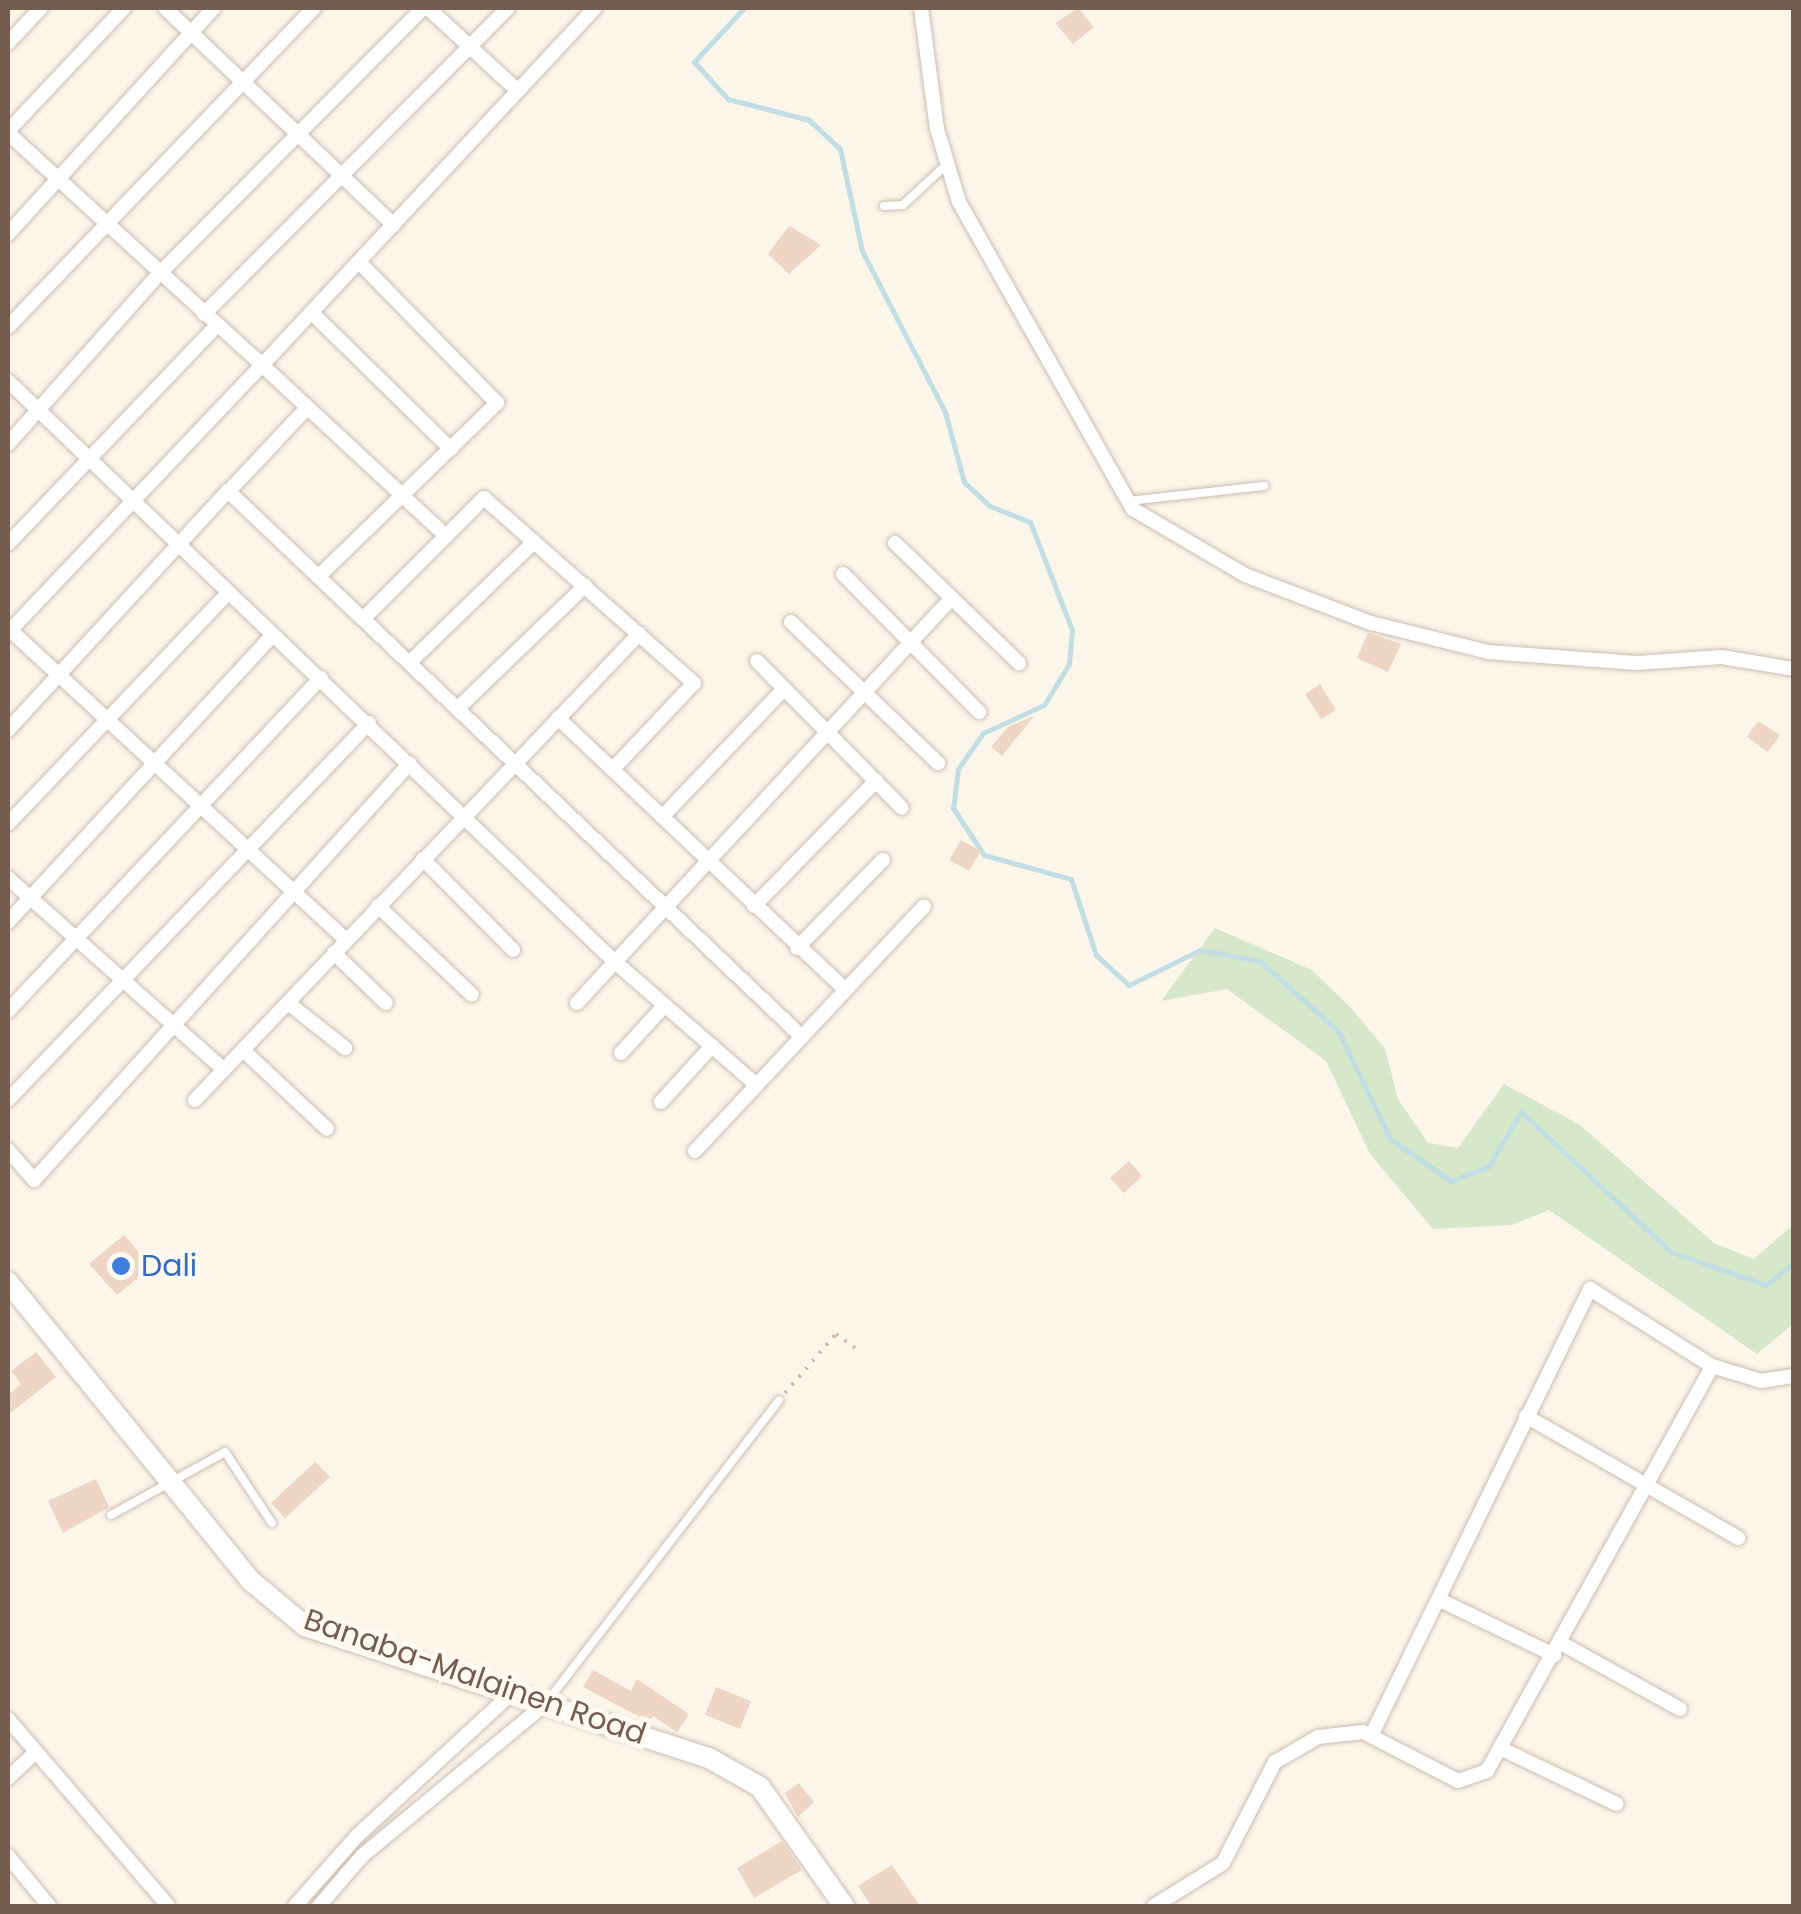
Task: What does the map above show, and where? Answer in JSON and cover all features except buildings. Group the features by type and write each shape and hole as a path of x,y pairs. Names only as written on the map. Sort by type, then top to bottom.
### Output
{"street":[{"path":"8,43 41,8"},
{"path":"124,8 8,132 105,226 446,536"},
{"path":"165,8 240,84 299,132 394,224"},
{"path":"8,234 214,8"},
{"path":"8,327 314,8"},
{"path":"8,444 159,274 426,8 518,91"},
{"path":"204,314 508,8"},
{"path":"346,940 244,850 9,629 313,314 596,8"},
{"path":"922,8 948,164 1032,340 1128,501 1245,575 1371,623 1488,652 1636,663 1722,656 1794,669"},
{"path":"318,577 498,402 358,262"},
{"path":"313,314 451,449"},
{"path":"8,544 217,325"},
{"path":"8,382 129,502 180,545 272,636 466,814 615,962 754,1083"},
{"path":"8,730 307,408"},
{"path":"229,492 516,760 662,908 799,1034"},
{"path":"362,619 484,498 694,683 614,768"},
{"path":"409,663 534,542"},
{"path":"895,543 949,601 1019,663"},
{"path":"843,574 908,645 980,712"},
{"path":"457,709 585,586"},
{"path":"8,824 110,722 228,593"},
{"path":"576,1003 949,601"},
{"path":"791,622 938,763"},
{"path":"195,1100 638,634"},
{"path":"8,922 272,636"},
{"path":"757,661 902,808"},
{"path":"8,1011 321,678"},
{"path":"662,817 784,689"},
{"path":"558,718 842,988"},
{"path":"8,1100 369,722"},
{"path":"8,1150 34,1180 168,1024 410,763"},
{"path":"754,906 876,782"},
{"path":"423,859 513,950"},
{"path":"797,948 883,860"},
{"path":"8,878 120,982 224,1070"},
{"path":"378,906 472,995"},
{"path":"695,1151 799,1034 924,906"},
{"path":"334,953 386,1002"},
{"path":"288,1003 346,1048"},
{"path":"621,1053 664,1005"},
{"path":"661,1102 712,1046"},
{"path":"243,1050 327,1129"},
{"name":"Banaba-Malainen Road","path":"8,1282 250,1580 305,1626 710,1758 760,1788 844,1906"},
{"path":"1372,1736 1590,1289 1712,1366 1761,1381 1794,1376"},
{"path":"1154,1906 1223,1862 1275,1762 1318,1738 1372,1736 1458,1781 1487,1771 1712,1366"},
{"path":"1526,1416 1738,1538"},
{"path":"1440,1600 1557,1649 1680,1709"},
{"path":"296,1906 356,1836 513,1692"},
{"path":"319,1906 362,1856 546,1703"},
{"path":"8,1718 168,1906"},
{"path":"1502,1749 1617,1804"},
{"path":"8,1778 36,1752"},
{"path":"8,1856 49,1906"}],"lane":[{"path":"884,206 903,205 948,164"},
{"path":"1128,501 1264,486"},
{"path":"546,1703 778,1400"},
{"path":"110,1516 224,1452 272,1522"}],"path":[{"path":"778,1400 836,1334 858,1350"}],"green space":[{"path":"1215,928 1312,970 1351,1008 1385,1049 1398,1099 1428,1143 1458,1148 1504,1084 1580,1125 1714,1243 1754,1259 1793,1225 1793,1324 1757,1354 1549,1210 1512,1225 1433,1229 1370,1154 1326,1061 1227,989 1161,1001"}],"waterway":[{"path":"744,8 694,62 728,99 809,120 840,149 862,251 945,412 964,482 990,506 1030,522 1072,630 1069,664 1044,705 983,733 958,769 953,808 984,855 1071,879 1096,955 1129,985 1200,950 1260,961 1339,1032 1390,1139 1451,1181 1489,1166 1521,1112 1671,1252 1766,1285 1794,1262"}],"place":[{"name":"Dali","path":"121,1266"}]}
